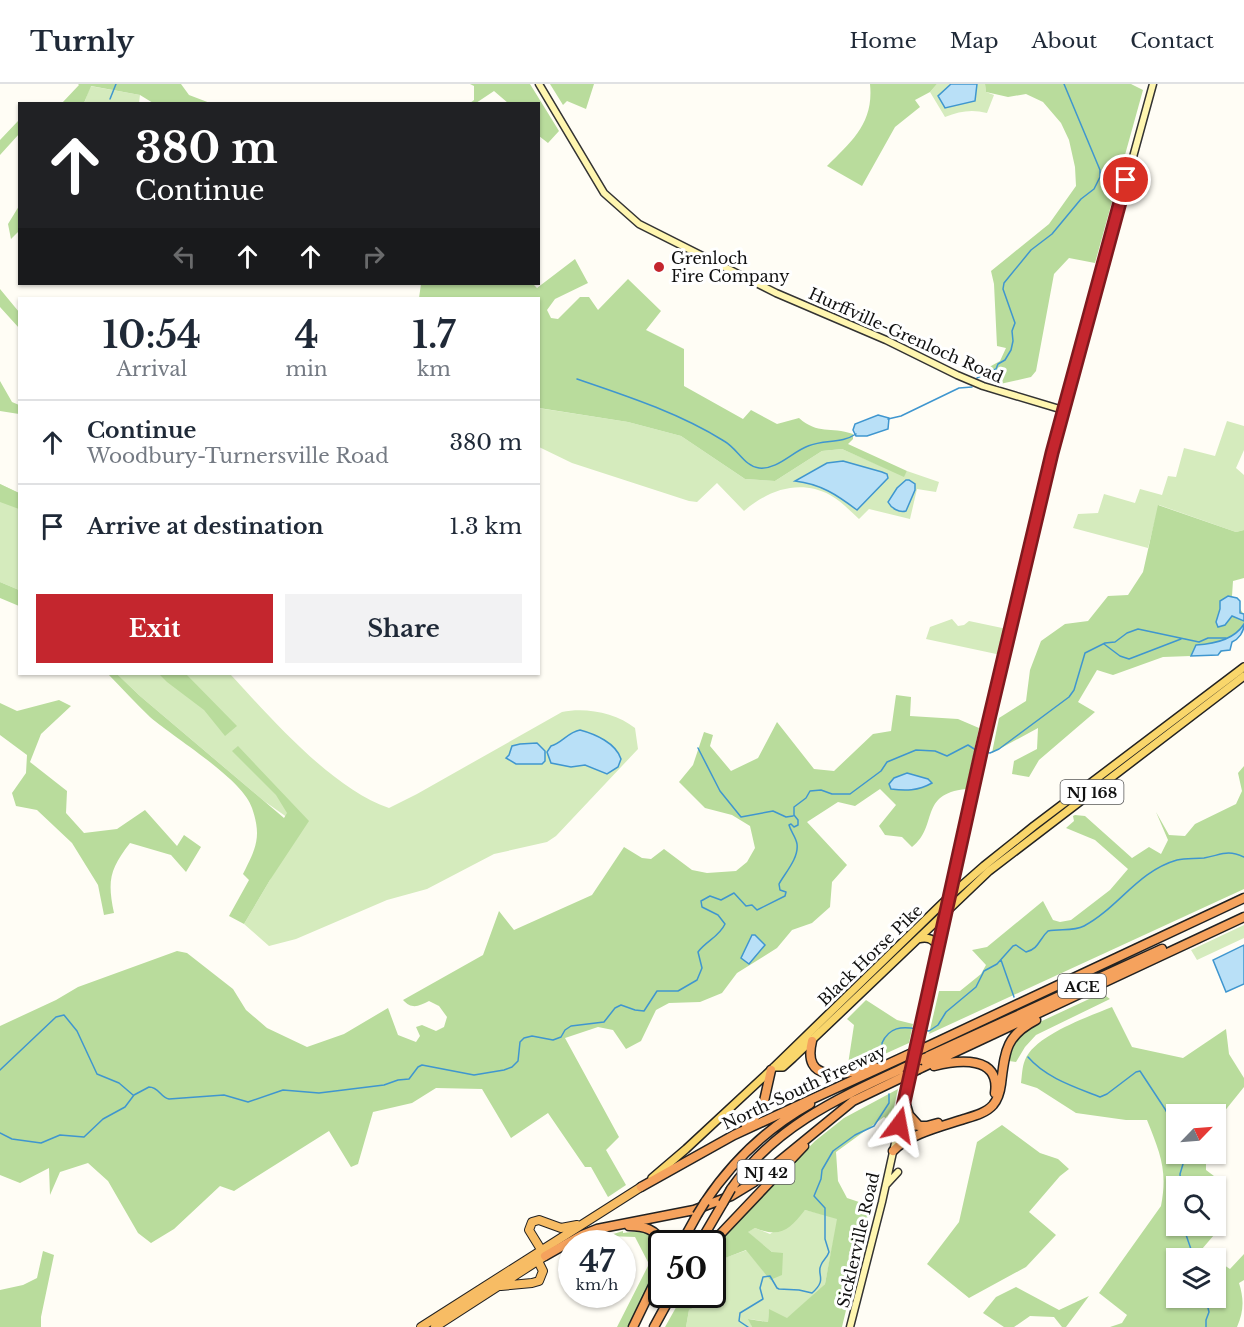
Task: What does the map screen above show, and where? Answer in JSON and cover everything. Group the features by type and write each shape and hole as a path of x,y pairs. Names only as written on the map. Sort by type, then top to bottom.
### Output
{"highway":[{"name":"North-South Freeway","path":"640,1187 712,1147 815,1096 872,1073 1244,898"},
{"name":"ACE","path":"707,1230 731,1189 762,1152 801,1120 908,1066 919,1065 1244,913"},
{"name":"North-South Freeway","path":"540,1256 582,1235 607,1226 694,1210 731,1196 754,1182 853,1101 905,1076 919,1065 1244,917"},
{"path":"893,1151 904,1141 913,1137 992,1107 999,1095 1005,1052 1013,1036 1021,1028 1126,972"},
{"path":"812,1041 809,1051 810,1060 818,1070 826,1073 840,1074 867,1069 912,1053"},
{"path":"898,1129 932,1126 982,1107 990,1102 995,1093 996,1086 991,1072 986,1067 972,1061 919,1065"},
{"path":"712,1147 751,1121 762,1110 772,1069"},
{"path":"689,1230 705,1202 732,1166 772,1129 804,1108 872,1073"},
{"path":"905,1101 909,1115 919,1126"},
{"path":"724,1230 825,1123"},
{"path":"898,1129 906,1137 913,1137"},
{"name":"Black Horse Pike","path":"435,1327 500,1286 581,1225 640,1187"},
{"path":"500,1286 539,1281 543,1271 540,1256 529,1230 532,1222 539,1220 561,1228 581,1225"},
{"path":"607,1226 643,1227 649,1230"},
{"name":"Black Horse Pike","path":"421,1327 540,1256"},
{"path":"634,1327 648,1297"},
{"path":"634,1327 648,1304"},
{"path":"654,1327 665,1308"}],"main road":[{"name":"Hurffville-Grenloch Road","path":"539,84 604,193 639,224 736,273 886,340 957,375 983,386 1063,410"},
{"name":"Sicklerville Road","path":"850,1327 905,1101 945,912 951,895 982,752 1063,410 1153,84"},
{"name":"Black Horse Pike","path":"640,1187 686,1149 824,1024 951,895 1034,826 1244,667"},
{"name":"Black Horse Pike","path":"865,984 916,940 989,870 1244,676"},
{"path":"916,940 931,939 938,949"},
{"name":"Black Horse Pike","path":"772,1069 783,1067 812,1041 824,1024"},
{"path":"885,1186 898,1172"}],"green space":[{"path":"181,84 189,95 207,102 151,102 140,95 91,86 84,102 63,102 79,85"},
{"path":"470,84 530,84 559,131 548,143 540,137 540,102 507,102 494,91 478,102 471,102 474,100 474,86"},
{"path":"550,84 594,84 586,109 567,101 563,105"},
{"path":"870,84 937,84 930,92 915,100 920,107 895,127 862,186 827,166 853,139 865,120 870,98"},
{"path":"937,84 985,84 986,92 994,95 987,113 966,111 945,117 930,92"},
{"path":"985,84 1131,84 1143,90 1095,263 1069,258 1054,274 1036,371 1031,377 1000,384 975,375 1000,361 1006,348 997,346 994,284 991,271 1049,224 1076,186 1075,167 1069,140 1061,123 1043,102 1026,94 1008,97 986,92"},
{"path":"90,86 140,95 139,102 85,102"},
{"path":"18,121 18,135 0,155 0,140"},
{"path":"18,208 18,232 11,239 8,224"},
{"path":"575,259 588,283 555,299 547,310 551,318 558,319 580,297 589,297 598,310 628,279 661,311 646,330 684,349 684,386 743,419 751,410 777,424 799,418 812,427 853,434 853,439 848,444 907,471 904,477 842,449 822,451 775,481 745,479 681,436 628,422 540,408 540,297 419,297 421,285 534,285 537,288"},
{"path":"0,289 18,311 18,327 0,307"},
{"path":"0,381 12,402 18,405 18,414 0,411"},
{"path":"540,408 628,422 681,436 745,479 775,481 822,451 842,449 904,476 907,471 939,482 936,492 917,489 910,519 869,509 859,519 834,497 819,490 796,487 774,492 744,511 717,483 697,502 689,501 572,463 540,447"},
{"path":"1227,421 1244,426 1244,450 1236,468 1244,475 1244,530 1236,532 1159,505 1148,548 1073,528 1078,514 1098,513 1104,494 1135,503 1140,489 1162,495 1168,476 1176,477 1184,448 1215,456"},
{"path":"0,484 18,493 18,590 0,582"},
{"path":"0,484 18,493 18,509 0,502"},
{"path":"1158,505 1236,532 1244,530 1244,578 1233,581 1232,596 1244,615 1244,629 1238,638 1218,655 1163,657 1113,675 1097,670 1078,702 1095,712 1039,760 1029,777 1012,774 1014,761 1037,749 1038,728 992,753 999,718 1026,701 1030,670 1041,641 1065,624 1088,621 1108,596 1128,595 1143,572"},
{"path":"0,582 18,590 18,606 0,598"},
{"path":"952,619 958,626 969,621 1007,629 1001,655 926,639 930,627"},
{"path":"109,675 118,675 284,818 287,813 276,795 232,751 238,746 309,821 244,924 229,916 249,880 243,874 257,835 252,808 236,784 150,717"},
{"path":"118,675 231,675 303,750 324,768 345,785 389,808 562,712 591,711 619,718 635,728 638,749 556,836 547,842 494,854 427,889 387,900 296,939 269,946 244,924 270,880 291,820 264,801"},
{"path":"160,675 187,675 237,726 225,736 204,710"},
{"path":"896,695 911,697 910,716 958,719 979,728 966,789 941,797 931,812 920,839 912,847 902,837 885,835 879,826 896,805 880,789 855,806 838,802 807,822 847,865 832,882 830,907 812,923 792,930 777,948 737,973 722,993 700,1002 669,1003 656,1010 641,1041 626,1049 613,1030 598,1027 565,1038 619,1137 606,1150 626,1185 608,1197 591,1167 585,1167 548,1113 511,1138 482,1089 436,1088 412,1103 373,1112 358,1164 351,1167 329,1131 234,1191 220,1186 174,1229 151,1243 138,1233 108,1181 88,1163 60,1172 50,1195 49,1168 20,1183 0,1175 0,1026 78,987 177,951 187,953 233,989 246,1010 267,1028 307,1047 344,1034 388,1008 398,1035 416,1042 420,1036 416,1027 422,1025 436,1031 444,1027 447,1017 439,1006 429,1001 413,1006 403,1000 483,955 499,911 514,930 592,895 624,847 642,858 651,859 664,849 692,870 707,873 736,871 747,862 755,848 750,826 732,815 705,808 679,782 693,765 704,732 713,735 710,746 731,771 758,758 777,722 814,769 834,771 873,734 891,731"},
{"path":"59,700 71,706 41,734 30,762 67,791 66,813 84,833 117,829 145,810 177,846 184,835 201,847 186,872 171,855 130,843 118,860 112,875 111,892 114,913 104,915 98,885 72,843 37,810 16,806 12,793 26,773 27,755 0,735 0,703 17,711"},
{"path":"1244,766 1244,889 929,1034 939,991 960,991 981,974 986,965 972,950 987,947 1043,901 1053,920 1060,922 1071,920 1110,890 1128,869 1095,840 1066,828 1074,821 1073,816 1085,816 1132,858 1149,847 1161,854 1168,840 1156,812 1169,835 1185,836 1195,824 1236,804 1242,791 1238,773"},
{"path":"1244,925 1244,938 1197,960 1191,950"},
{"path":"1102,993 1110,999 1036,1035 1016,1062 1009,1061 1016,1042 1029,1027"},
{"path":"866,1000 897,1020 913,1024 909,1043 847,1071 854,1025 847,1019"},
{"path":"1112,1007 1132,1047 1183,1058 1226,1029 1229,1054 1244,1078 1244,1087 1226,1109 1226,1104 1166,1104 1166,1164 1206,1164 1206,1170 1214,1176 1166,1176 1166,1236 1213,1236 1203,1248 1166,1248 1166,1308 1226,1308 1226,1266 1230,1269 1244,1254 1244,1280 1239,1283 1242,1310 1237,1327 1110,1327 1122,1323 1127,1315 1099,1293 1161,1206 1164,1182 1162,1162 1147,1120 1126,1120 1076,1113 1037,1088 1021,1083 1025,1060 1031,1051 1051,1035"},
{"path":"898,1089 891,1121 884,1117 836,1152 838,1181 847,1198 871,1206 842,1327 752,1327 748,1319 768,1322 769,1309 787,1318 825,1284 837,1219 805,1210 794,1223 784,1230 772,1232 755,1228 748,1232 772,1252 783,1253 782,1275 770,1280 746,1250 726,1258 726,1233 815,1141 844,1118"},
{"path":"1002,1125 1040,1153 1058,1159 1069,1169 1060,1176 1029,1212 1056,1235 1026,1267 969,1298 927,1264 959,1222 977,1142"},
{"path":"805,1210 838,1218 825,1284 787,1319 769,1310 768,1322 749,1319 752,1327 686,1327 689,1310 726,1308 726,1258 747,1250 770,1280 772,1252 747,1232 755,1228 770,1234"},
{"path":"645,1230 648,1232 648,1262 636,1239 636,1231"},
{"path":"43,1251 54,1255 41,1327 0,1327 0,1290 23,1285 37,1278"},
{"path":"648,1266 648,1289 628,1327 617,1327 627,1308 636,1308 636,1290"},
{"path":"1016,1287 1059,1310 1089,1296 1066,1327 1062,1327 1054,1317 1030,1316 1014,1327 1004,1327 983,1313 996,1297"},
{"path":"676,1308 693,1308 689,1310 686,1327 665,1327"}],"water":[{"path":"951,84 977,84 975,101 945,108 938,96"},
{"path":"878,415 889,418 888,429 867,436 856,436 853,430 855,424"},
{"path":"843,461 887,474 888,478 857,510 828,491 795,481 827,463"},
{"path":"906,480 915,484 915,490 906,511 901,511 893,508 888,502 897,488"},
{"path":"1228,596 1240,601 1240,613 1244,614 1244,621 1232,616 1225,625 1218,627 1216,622 1220,601"},
{"path":"1244,624 1242,632 1232,642 1230,650 1221,651 1218,655 1191,656 1196,645 1223,640 1235,634"},
{"path":"580,730 598,737 615,748 621,759 618,767 607,774 585,765 571,767 551,763 547,752 551,746"},
{"path":"537,743 545,751 545,761 542,764 516,764 506,758 512,746"},
{"path":"907,773 928,779 932,783 912,790 891,789 889,784 894,778"},
{"path":"752,935 755,935 765,945 749,964 741,958"},
{"path":"1244,945 1244,984 1226,992 1213,960"}],"waterway":[{"path":"110,99 116,84"},
{"path":"977,378 996,369 1011,350 1015,323 1003,289 1004,283 1031,250 1052,234 1081,199 1094,189 1100,177 1100,170 1064,84"},
{"path":"577,379 689,422 724,441 745,461 759,468 778,464 808,446 845,439 856,434"},
{"path":"888,419 901,416 959,388 972,387"},
{"path":"983,752 990,753 999,749 1069,697 1074,690 1085,653 1105,643 1115,642 1127,633 1138,629 1199,642 1208,638 1226,638"},
{"path":"1104,644 1120,656 1129,659 1181,639"},
{"path":"0,1133 12,1139 41,1143 60,1135 84,1137 103,1119 125,1107 134,1095 149,1087 169,1099 224,1095 248,1102 283,1090 319,1093 384,1085 409,1079 422,1065 474,1075 512,1067 518,1061 520,1042 524,1038 532,1036 553,1040 561,1037 571,1026 604,1022 615,1008 621,1005 644,1011 657,991 678,991 697,980 702,968 698,952 725,924 718,915 702,907 701,901 710,896 721,900 734,893 746,906 752,905 757,910 785,896 786,892 780,890 779,884 794,860 797,849 789,825 794,827 798,825 794,807 806,798 810,791 821,790 832,794 850,794 881,771 887,762 916,750 935,751 947,756 968,745 979,752"},
{"path":"698,748 720,791 741,817 773,811 786,817 793,816"},
{"path":"922,1030 929,1031 938,1025 946,1012 976,987 984,971 997,964 1013,946 1016,945 1026,952 1030,951 1048,931 1084,926 1107,910 1139,881 1163,865 1177,860 1204,858 1224,853 1244,857"},
{"path":"1001,960 1014,997"},
{"path":"0,1070 56,1017 64,1015 77,1031 97,1074 119,1083 133,1095"},
{"path":"883,1054 882,1043 892,1031 901,1028 917,1029"},
{"path":"1028,1057 1043,1071 1100,1097 1140,1071 1166,1111"},
{"path":"748,1327 739,1321 740,1313 763,1299 760,1288 763,1277 770,1276 779,1289 812,1293 817,1288 821,1281 820,1268 829,1252 825,1239 825,1208 814,1196 822,1170 833,1151 855,1135 874,1126 889,1103 889,1094"},
{"path":"1180,1176 1183,1164"},
{"path":"1186,1236 1191,1248"},
{"path":"1206,1327 1208,1308"}],"place":[{"name":"Grenloch Fire Company","path":"659,267"}],"route":[{"path":"899,1125 981,753 1052,453 1126,180"}]}
